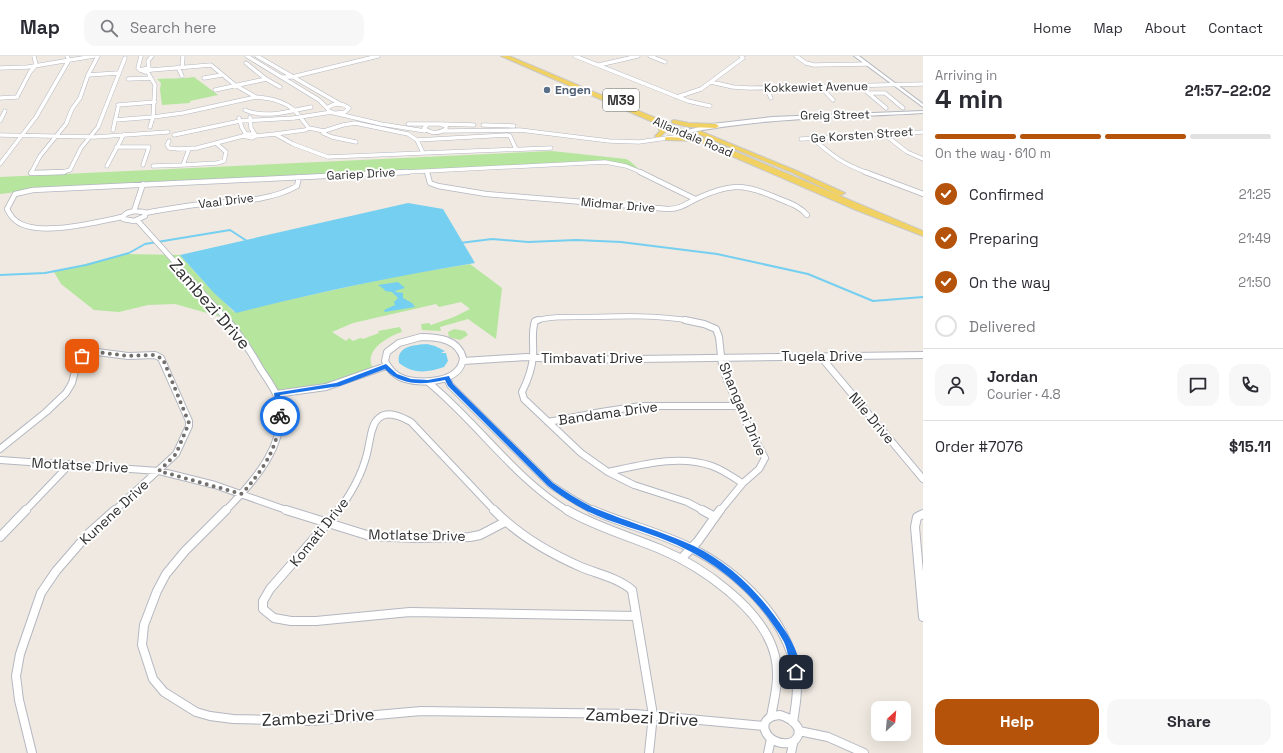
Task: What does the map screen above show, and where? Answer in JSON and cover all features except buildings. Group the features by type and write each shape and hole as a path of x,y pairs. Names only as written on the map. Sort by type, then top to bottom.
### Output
{"main road":[{"name":"Allandale Road","path":"504,56 658,122 688,132 700,133 725,143 855,200 883,216 923,234"},
{"name":"Allandale Road","path":"518,56 674,122 709,144 859,208 883,216"},
{"path":"658,122 664,130 658,136"},
{"path":"674,122 718,128 719,137 725,143"},
{"path":"667,139 688,139 709,144"}],"street":[{"path":"34,56 36,64"},
{"path":"0,73 2,67 36,64 80,56"},
{"path":"68,58 94,56"},
{"path":"98,56 88,75 80,98 72,109 66,124 40,156 31,173 69,171 80,148 98,127 125,58"},
{"path":"182,76 180,67 183,56"},
{"path":"247,56 319,100 326,109 332,112 381,124 436,132 520,130 609,141 639,142 667,139 688,132"},
{"path":"257,56 287,75 341,104 348,106 349,109 354,112"},
{"path":"283,77 367,56"},
{"path":"283,77 292,77 378,56"},
{"path":"575,56 677,97 694,103 710,106"},
{"path":"598,65 638,56"},
{"path":"650,56 665,62"},
{"path":"677,97 697,90 711,82 741,60 741,56"},
{"path":"796,56 804,62 814,65 867,64"},
{"path":"856,56 923,106"},
{"path":"0,164 6,153 22,136 50,92 68,58"},
{"path":"150,127 155,102 155,85 150,78 149,70 150,58 140,58 138,68 140,70 149,70 211,65 235,85 256,97"},
{"path":"246,63 266,79 280,87"},
{"path":"0,98 17,97 30,72 36,64"},
{"path":"88,75 118,73"},
{"path":"204,78 222,75"},
{"path":"128,79 150,78"},
{"path":"215,90 266,79"},
{"name":"Kokkewiet Avenue","path":"711,82 739,88 923,84"},
{"path":"860,86 886,108"},
{"path":"821,87 833,100"},
{"path":"766,88 772,98"},
{"path":"868,93 883,93 903,108"},
{"path":"115,120 183,114 256,97 274,99 294,110 299,118 309,128 332,137 356,142"},
{"path":"889,100 894,100"},
{"path":"878,101 883,101"},
{"path":"113,130 118,106 155,102"},
{"path":"300,116 326,109 333,105 341,104"},
{"path":"245,110 256,113 294,110 311,106"},
{"path":"337,113 345,112 349,109"},
{"path":"0,121 5,111"},
{"path":"0,136 89,138 123,135 167,134 240,120 300,116 332,112"},
{"name":"Greig Street","path":"700,133 747,122 790,116 923,112"},
{"path":"358,114 396,123 415,125 442,124 515,126 610,138 658,136 688,132"},
{"path":"250,119 255,135"},
{"path":"240,120 244,135"},
{"path":"322,132 330,131 348,123 353,123 408,134 417,140 423,153"},
{"path":"426,130 424,127 428,124"},
{"path":"442,124 446,127 444,131"},
{"path":"169,141 167,145 169,148 189,149 244,135 252,138 255,135 275,134 305,130 309,128"},
{"name":"Greig Street","path":"688,132 718,128"},
{"name":"Ge Korsten Street","path":"801,139 923,132"},
{"path":"275,134 299,147 328,157 551,148"},
{"path":"884,134 907,152 923,160"},
{"path":"107,166 123,135"},
{"path":"417,140 507,135 510,136 516,149"},
{"path":"812,138 835,158 845,164 923,194"},
{"path":"153,166 219,163 224,161 226,155 225,150 216,143"},
{"path":"116,147 149,147 143,165"},
{"path":"183,165 189,149"},
{"name":"Gariep Drive","path":"122,217 70,228 46,229 32,227 20,222 7,210 14,196 18,193 33,190 614,162 644,174 695,199"},
{"name":"Midmar Drive","path":"427,171 429,182 433,185 486,194 674,210 682,208 695,199 731,186 740,185 757,189 798,207 807,215"},
{"name":"Vaal Drive","path":"145,213 193,205 245,200 286,191 297,186 299,177"},
{"path":"134,211 143,184"},
{"path":"134,211 145,213 144,217 137,220 125,220 122,217 127,213 134,211"},
{"name":"Zambezi Drive","path":"137,220 242,337 276,394 280,414 279,430 274,446 264,467 242,494 185,551 166,574 156,591 144,625 142,645 148,670 164,692 196,712 223,718 310,721 421,711 654,715 764,726"},
{"name":"Shangani Drive","path":"533,357 534,324 539,319 646,316 698,322 714,327 717,332 721,357 729,385 756,442 765,455 762,465 742,483 692,548 681,559"},
{"path":"421,337 434,337 447,340 457,346 462,353 463,362 460,368 447,378 428,382 402,379 395,375 386,366 384,358 388,350 402,341 421,337"},
{"name":"Kunene Drive","path":"0,449 46,412 66,393 72,383 78,360 84,354 94,352 128,356 154,355 163,359 189,423 176,454 88,534 56,571 41,593 20,654 16,676 19,700 32,753"},
{"name":"Tugela Drive","path":"721,357 923,356"},
{"path":"533,357 530,377 522,395 528,404 581,452 608,472 634,485 687,502 715,517"},
{"name":"Timbavati Drive","path":"463,362 533,357 565,360 721,357"},
{"name":"Nile Drive","path":"821,357 923,479"},
{"path":"276,394 337,384 386,366"},
{"path":"447,378 450,385 551,485 590,509 672,539 692,548 712,560 747,588 770,615 789,643 795,663 797,681 793,722"},
{"path":"428,382 457,408 526,478 551,500 589,522 662,549 706,573 729,592 760,624 770,639 777,658 778,667 774,704 771,716 765,722 764,726 771,740 792,749 800,736 799,731 790,719 780,715 771,716"},
{"name":"Bandama Drive","path":"548,422 648,405 712,407 739,406"},
{"name":"Komati Drive","path":"636,616 410,612 308,622 282,620 269,615 262,606 266,594 328,524 352,490 362,470 374,424 378,418 390,415 404,418 411,422 506,522 542,548 581,567 619,581 628,586 634,596 636,616 654,715"},
{"name":"Motlatse Drive","path":"0,460 159,471 242,494 328,524 370,536 438,538 475,537 506,522"},
{"path":"608,472 662,462 698,463 713,466 742,483"},
{"path":"0,537 70,464"},
{"path":"923,514 917,517 915,527 923,617"},
{"path":"649,753 654,715"},
{"path":"799,731 828,737 864,753"},
{"path":"768,753 771,740"}],"green space":[{"path":"194,77 218,95 190,101 190,103 162,105 160,90 161,83 157,79"},
{"path":"552,151 626,159 644,174 610,162 25,191 0,194 0,177"},
{"path":"125,254 180,255 234,312 397,276 470,264 502,288 496,339 468,319 440,327 441,331 422,330 421,324 429,323 431,325 454,317 470,309 461,302 439,307 436,304 353,323 332,332 346,341 349,338 353,341 379,333 378,331 400,327 402,332 390,337 373,351 371,363 374,370 337,384 276,394 225,318 175,304 148,305 119,312 94,310 61,284 54,272"},
{"path":"454,329 465,331 468,335 460,340 449,337 448,332"}],"water":[{"path":"408,203 443,209 475,263 355,285 236,313 214,293 180,255"},
{"path":"398,282 405,288 395,291 403,293 403,298 412,303 415,307 385,312 384,310 395,305 394,302 398,298 392,292 385,291 378,285"},
{"path":"427,344 445,351 441,353 446,353 448,361 444,367 426,371 415,371 404,367 399,363 400,353 403,350 412,346"}],"waterway":[{"path":"0,275 45,273 86,265 129,253 145,244 230,230 247,241"},
{"path":"460,243 492,239 528,242 576,240 621,242 717,254 808,274 873,301 923,297"}],"way so far":[{"path":"82,356 87,353 97,352 128,356 154,355 163,359 189,418 189,423 176,454 159,471 215,485 242,494 268,461 279,430 280,416"}],"place":[{"name":"Engen","path":"547,90"}],"route":[{"path":"280,416 280,409 276,394 326,387 386,366 389,371 395,375 410,381 428,382 447,378 450,385 551,485 590,509 672,539 692,548 712,560 747,588 770,615 789,643 796,672"}]}
